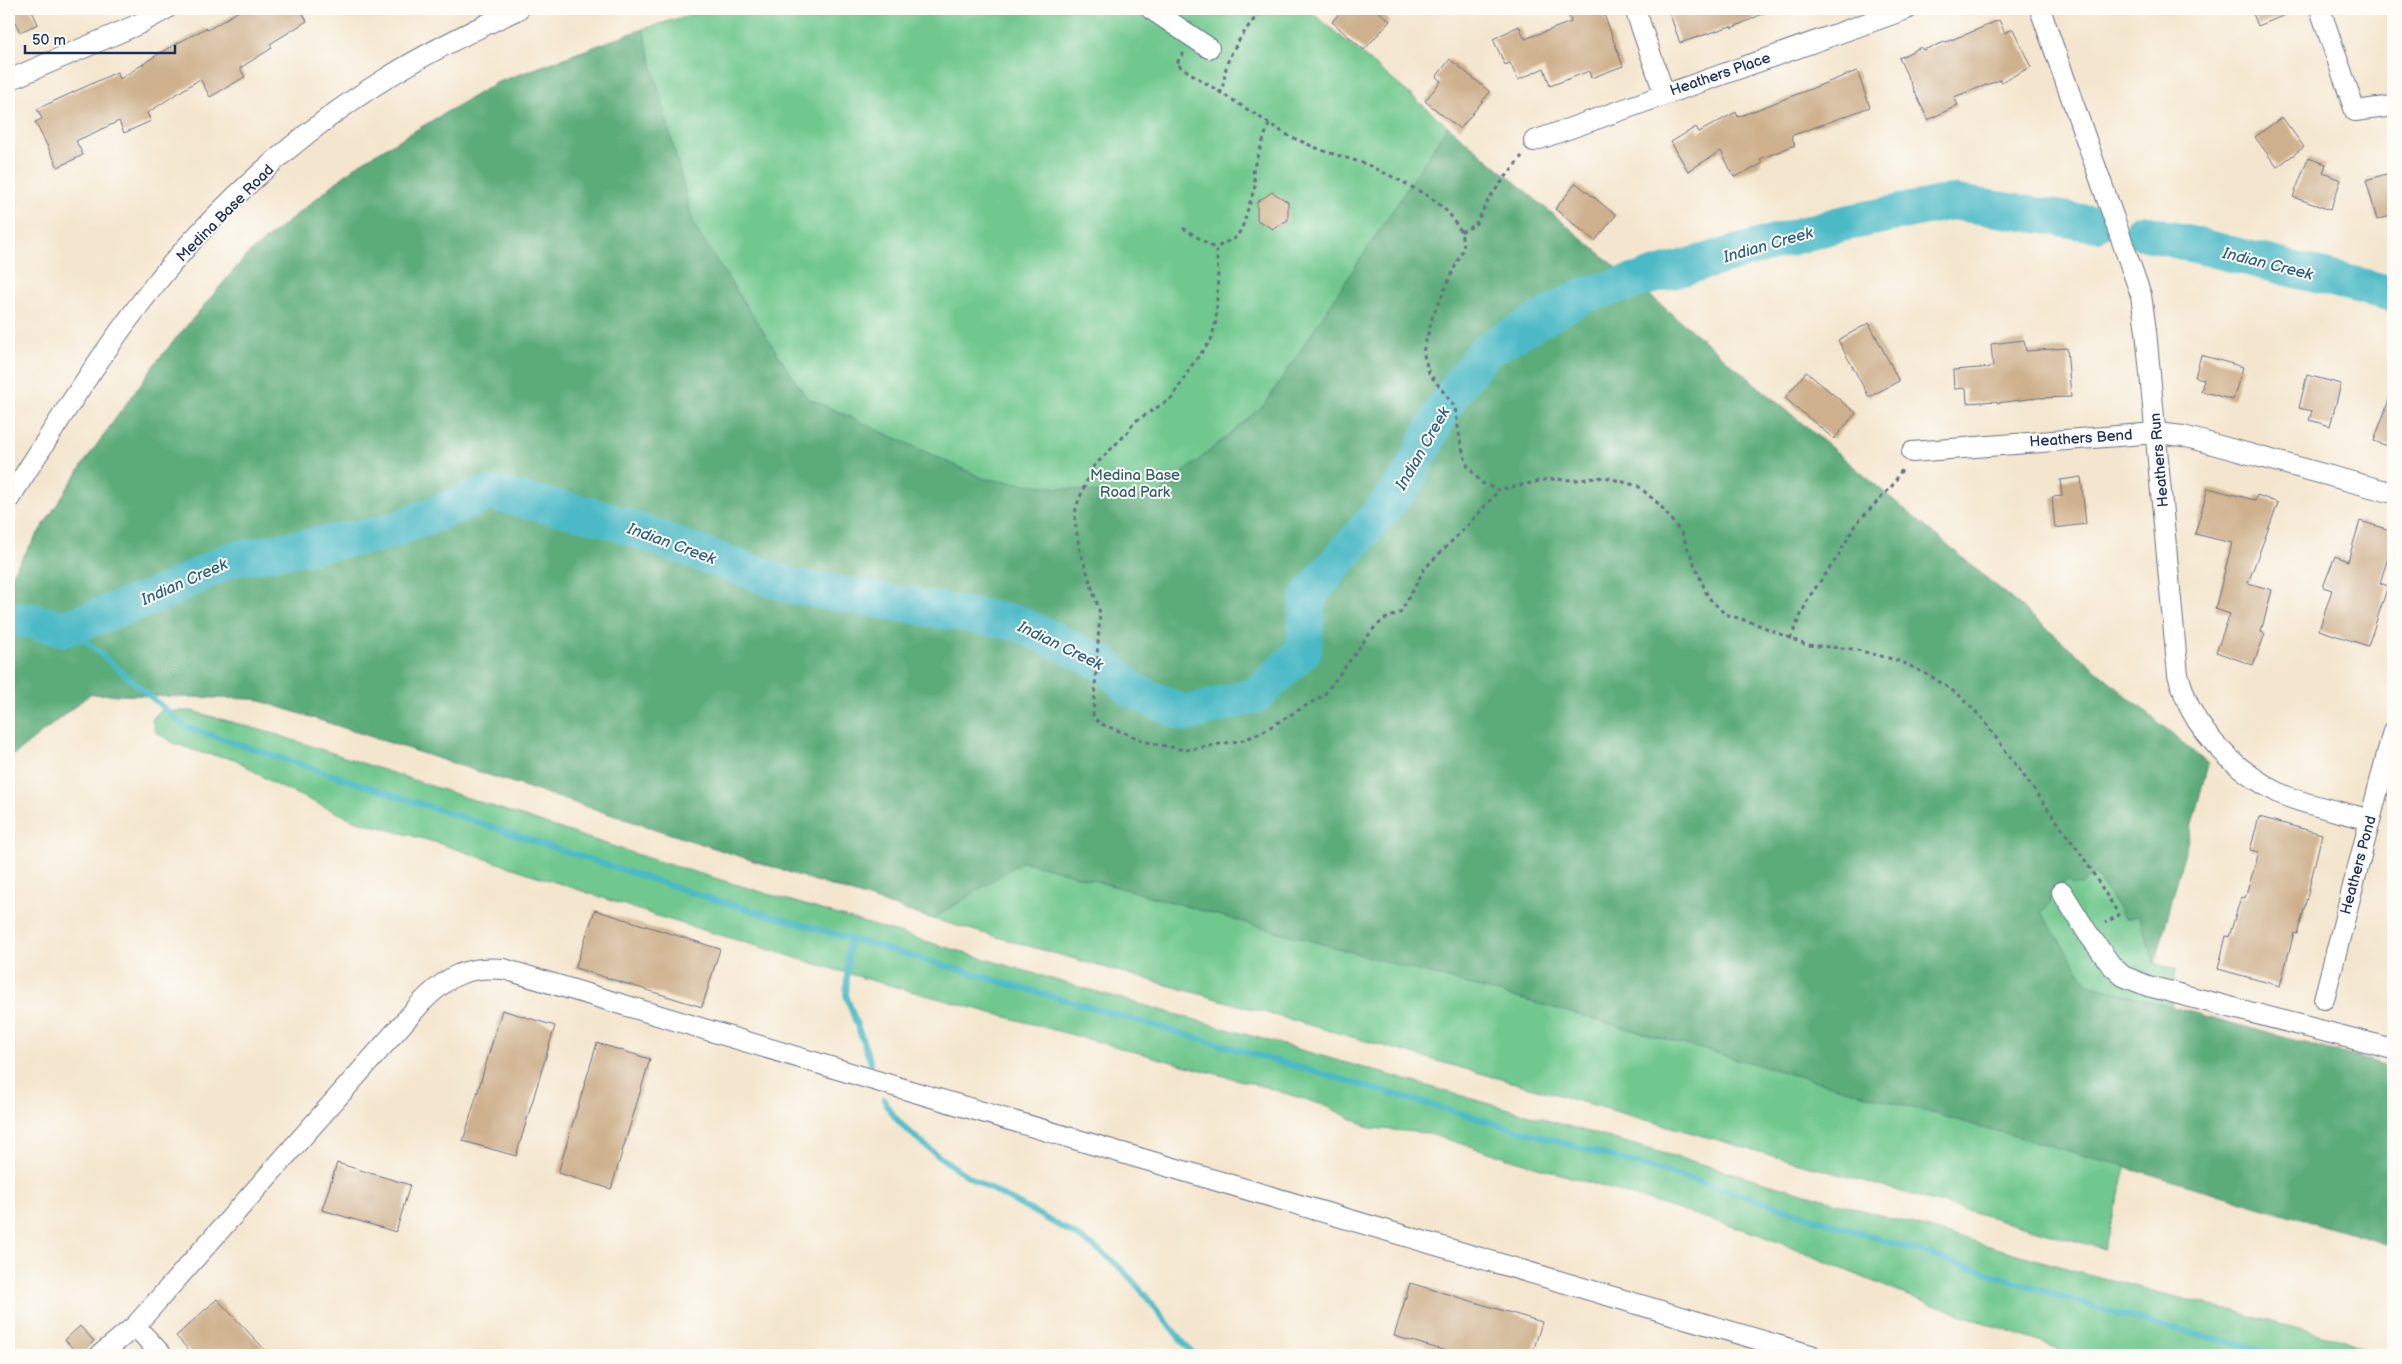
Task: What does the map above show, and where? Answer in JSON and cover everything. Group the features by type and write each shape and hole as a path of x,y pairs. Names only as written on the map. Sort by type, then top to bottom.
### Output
{"street":[{"path":"9,80 139,24 166,9"},
{"name":"Medina Base Road","path":"9,499 79,389 154,286 202,231 251,183 318,126 385,79 454,39 518,9"},
{"path":"1151,9 1202,42"},
{"path":"1635,9 1664,93"},
{"name":"Heathers Place","path":"1534,141 1664,93 1907,9"},
{"name":"Heathers Run","path":"2040,9 2141,295 2156,433 2178,675 2190,708 2210,737 2234,762 2254,778 2282,794 2370,820"},
{"path":"2320,9 2355,111 2393,106"},
{"name":"Heathers Bend","path":"1912,452 2156,433 2183,436 2393,492"},
{"name":"Heathers Pond","path":"2324,999 2393,731"},
{"path":"2062,892 2102,955 2123,976 2148,986 2393,1049"},
{"path":"100,1355 135,1326 421,1003 439,985 461,972 481,967 504,969 887,1084 1811,1355"},
{"path":"135,1326 162,1355"}],"path":[{"path":"1220,94 1226,82 1226,66 1232,50 1264,9"},
{"path":"1202,42 1176,64 1220,94 1289,136 1321,150 1366,164 1430,198 1449,213 1461,232 1464,247 1433,316 1423,352 1429,373 1447,394 1455,407 1461,445 1468,467 1482,483 1499,490 1549,479 1577,480 1605,477 1638,486 1660,505 1682,534 1708,598 1725,614 1754,623 1806,645 1854,649 1900,661 1932,677 1959,694 1998,738 2083,857 2119,915 2087,932"},
{"path":"1216,249 1236,237 1243,226 1255,186 1253,169 1269,124"},
{"path":"1461,232 1475,225 1490,197 1534,141"},
{"path":"1183,228 1216,249"},
{"path":"1216,249 1218,272 1216,320 1211,340 1172,398 1134,422 1129,431 1092,468 1076,507 1074,520 1079,546 1100,613 1093,716 1099,724 1148,742 1185,750 1215,743 1229,744 1262,732 1324,695 1374,628 1385,619 1400,613 1425,568 1472,521 1499,490"},
{"path":"1790,639 1808,597 1837,558 1855,526 1892,486 1912,452"}],"green space":[{"name":"Medina Base Road Park","path":"709,9 1308,9 2208,764 2155,964 2176,969 2171,1006 2104,1249 933,919 255,699 90,694 10,758 9,578 86,460 157,361 247,255 360,163 496,83 643,29"},
{"name":"Medina Base Road Park","path":"643,29 694,226 806,397 985,479 1152,499 1265,404 1448,126 2208,764 2155,964 2139,916 2125,919 2095,874 2081,885 2073,885 2068,880 2048,893 2051,903 2041,912 2088,984 2393,1067 2393,1246 2126,1167 1023,861 933,919 255,699 90,694 10,758 9,578 86,460 157,361 247,255 360,163 496,83"},
{"path":"159,711 192,711 278,735 651,859 1059,981 2073,1270 2342,1340 2376,1355 2076,1355 1908,1296 1761,1235 1426,1133 1370,1128 1326,1106 1268,1088 870,980 660,917 438,843 354,820 274,784 235,759 202,753 173,743 156,732 152,720"}],"building":[{"path":"9,9 31,9 38,24 20,32"},
{"path":"242,9 300,9 307,21 270,44 272,48 240,68 245,77 210,97 200,79 147,113 151,121 124,133 119,121 76,141 83,155 58,167 35,122 42,119 37,109 117,72 120,79 163,51 206,28 208,30"},
{"path":"1343,9 1376,9 1390,21 1364,50 1332,22"},
{"path":"1588,9 1602,9 1623,66 1591,78 1589,71 1550,86 1544,68 1518,80 1510,63 1505,65 1493,39 1519,26 1525,39 1571,22 1569,16"},
{"path":"1668,9 1773,9 1732,28 1731,26 1680,43"},
{"path":"2251,9 2300,9 2258,26"},
{"path":"1999,20 2005,33 2013,29 2031,67 2001,82 2000,80 1954,97 1958,105 1928,120 1899,58 1921,47 1923,50"},
{"path":"1450,59 1490,92 1460,129 1425,101 1441,81 1436,77"},
{"path":"1857,71 1870,107 1791,136 1795,145 1760,159 1762,164 1734,177 1721,151 1688,171 1671,142 1696,127 1699,132 1736,112 1738,117"},
{"path":"2282,117 2304,147 2277,167 2255,137"},
{"path":"2308,158 2326,164 2323,173 2341,180 2330,210 2293,197"},
{"path":"2393,172 2393,215 2377,220 2366,180"},
{"path":"1576,183 1616,215 1595,241 1555,209"},
{"path":"1272,192 1288,202 1288,220 1273,229 1257,220 1257,202"},
{"path":"1869,323 1899,381 1869,397 1838,340"},
{"path":"2024,340 2026,351 2067,348 2071,397 2036,398 1997,403 1997,401 1967,403 1966,388 1954,389 1953,370 1993,367 1991,344"},
{"path":"2201,355 2243,367 2233,400 2201,391 2204,379 2195,377"},
{"path":"1806,372 1856,413 1834,439 1785,398"},
{"path":"2307,375 2341,384 2330,426 2309,420 2312,411 2299,408"},
{"path":"2391,394 2393,395 2393,448 2374,441"},
{"path":"2081,477 2086,524 2055,528 2052,497 2062,496 2060,480"},
{"path":"2208,488 2255,500 2257,495 2278,503 2248,583 2272,590 2261,632 2265,634 2253,665 2216,652 2230,614 2215,609 2232,543 2195,534"},
{"path":"2360,521 2393,531 2393,542 2380,583 2388,586 2368,646 2319,630 2332,590 2323,587 2335,556 2348,561"},
{"path":"2259,817 2322,834 2303,914 2297,934 2294,933 2280,986 2218,969 2226,936 2229,937 2241,897 2245,898 2259,852 2250,850"},
{"path":"595,910 720,949 702,1007 575,968"},
{"path":"502,1010 555,1026 516,1156 463,1141"},
{"path":"597,1043 650,1059 611,1189 558,1173"},
{"path":"337,1163 410,1185 396,1232 322,1210"},
{"path":"1410,1283 1542,1322 1532,1355 1460,1355 1394,1336"},
{"path":"217,1299 270,1355 193,1355 176,1336"},
{"path":"80,1326 94,1341 79,1355 65,1340"}],"waterway":[{"name":"Indian Creek","path":"9,619 32,621 64,629 165,592 229,560 386,533 489,493 600,517 791,586 1018,623 1106,665 1132,690 1185,714 1257,695 1304,650 1308,596 1406,482 1442,411 1457,387 1485,351 1582,296 1836,225 1951,202 2096,224"},
{"name":"Indian Creek","path":"2142,232 2393,294"},
{"path":"64,629 80,636 186,727 702,896 1700,1182 2117,1314 2280,1355"},
{"path":"849,938 846,995 871,1063"},
{"path":"884,1099 891,1112 902,1125 947,1162 968,1176 1060,1226 1104,1254 1140,1289 1195,1355"}]}
